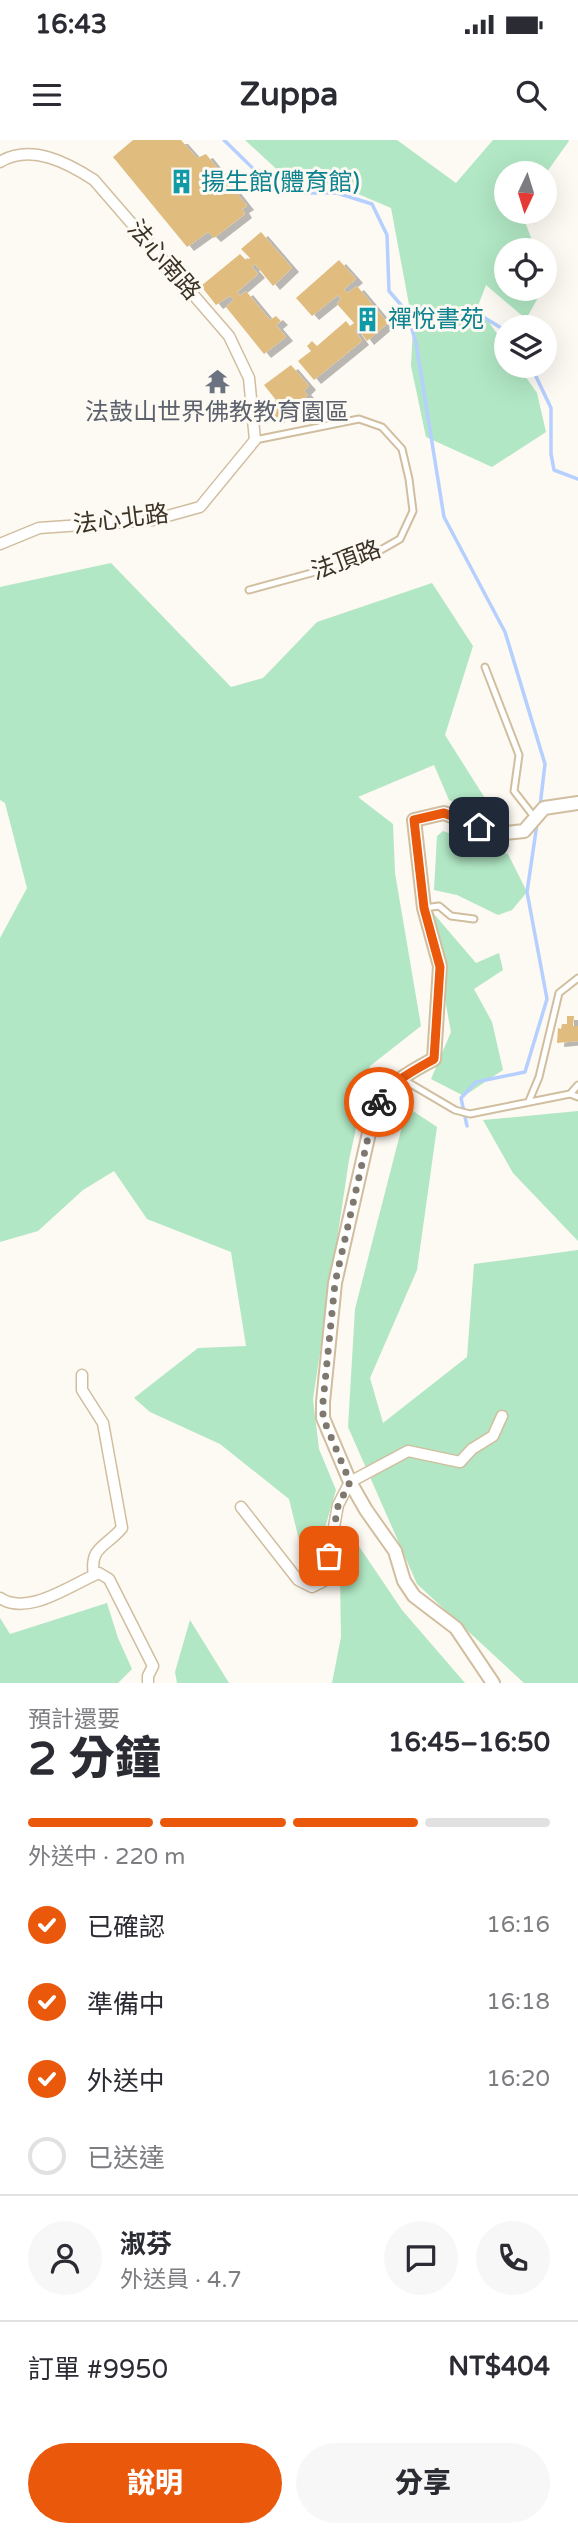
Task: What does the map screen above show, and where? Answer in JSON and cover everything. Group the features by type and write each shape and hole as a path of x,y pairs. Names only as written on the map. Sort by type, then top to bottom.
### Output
{"street":[{"name":"法心南路","path":"0,162 6,158 36,154 66,162 94,180 229,337 249,379 255,440"},
{"name":"法心北路","path":"0,544 39,528 153,520 200,507 255,440"},
{"path":"493,1683 456,1628 414,1597 404,1581 395,1551 350,1482 323,1418 335,1283 374,1111 387,1089 434,1059 440,967 424,908 414,820 444,813 497,834 524,831 544,808 578,803"},
{"path":"82,1375 82,1391 103,1423 122,1528 97,1550 92,1561 94,1575"},
{"path":"241,1507 298,1580 312,1587 324,1581 338,1506 350,1482 408,1451 460,1462 472,1449 493,1436 502,1416"},
{"path":"0,1598 9,1604 35,1602 99,1573 108,1579 153,1666 145,1681"}],"lane":[{"name":"法頂路","path":"249,590 379,551 400,539 413,511 402,449 382,426 359,419 255,440"},
{"path":"485,667 519,755 514,791 535,818"},
{"path":"424,908 439,906 451,916 474,919"},
{"path":"529,1101 539,1077 559,993 578,978"},
{"path":"401,1078 455,1110 470,1114 570,1094 578,1097"},
{"path":"570,1094 578,1086"}],"green space":[{"path":"245,140 397,140 456,183 493,140 568,140 555,161 494,161 494,224 526,224 531,238 494,238 494,292 486,285 478,306 494,329 494,378 526,378 537,393 546,432 492,467 426,437 411,366 413,326 391,208 344,188 284,176"},
{"path":"505,301 536,301 528,315 521,315"},
{"path":"111,563 231,687 263,678 317,622 432,583 473,646 445,735 500,822 449,800 434,765 358,797 393,824 395,873 421,1026 370,1066 349,1160 313,1399 319,1449 336,1490 313,1569 301,1548 289,1499 220,1444 150,1412 134,1398 198,1348 246,1346 231,1252 147,1219 114,1171 83,1190 38,1231 0,1242 0,938 27,888 5,803 0,800 0,587"},
{"path":"443,831 508,854 527,892 512,910 498,915 457,895 434,890 437,836"},
{"path":"428,907 476,963 499,953 503,970 474,989 492,1022 503,1070 464,1096 431,1079 451,1032"},
{"path":"407,1107 437,1127 417,1270 370,1378 383,1423 467,1357 474,1264 578,1250 578,1683 524,1683 417,1584 348,1427 355,1309"},
{"path":"578,1111 578,1241 513,1173 483,1120"},
{"path":"348,1530 402,1610 465,1683 332,1683 341,1637 340,1576"},
{"path":"107,1603 118,1638 132,1669 118,1683 0,1683 0,1618 10,1634"},
{"path":"190,1620 229,1683 177,1683 175,1672"}],"building":[{"name":"揚生館(體育館)","path":"133,140 181,140 197,158 206,154 247,206 242,209 245,214 214,238 208,232 187,247 113,157"},
{"path":"261,232 292,268 273,286 255,264 252,267 258,274 237,292 240,296 246,291 270,320 276,316 281,321 276,325 286,337 264,354 226,307 234,300 230,296 216,305 201,286 240,254 246,260 250,258 241,249"},
{"name":"禪悅書苑","path":"339,260 356,279 344,289 348,293 357,286 388,323 367,341 358,329 355,331 362,341 314,380 298,361 311,351 307,346 312,341 317,346 346,321 350,326 354,323 337,304 341,299 338,295 312,316 296,298"},
{"path":"291,365 309,386 304,391 308,395 277,419 267,409 276,400 264,385"},
{"path":"567,1016 574,1016 573,1026 578,1026 578,1041 557,1043 558,1028 561,1029 562,1024 567,1024"}],"waterway":[{"path":"224,140 278,193 337,193 372,204 387,235 389,291 407,312 447,316 477,313 494,324"},
{"path":"407,312 416,343 444,517 505,632 545,764 540,806"},
{"path":"537,378 551,408 551,454 554,470 578,479"},
{"path":"467,1126 461,1098 476,1082 525,1072 547,999 527,892 537,824"}],"way so far":[{"path":"329,1556 338,1506 350,1482 323,1418 335,1283 374,1111 379,1102"}],"place":[{"name":"揚生館(體育館)","path":"181,182"},
{"name":"禪悅書苑","path":"368,319"},
{"name":"法鼓山世界佛教教育園區","path":"217,381"}],"route":[{"path":"379,1102 387,1089 401,1078 434,1059 440,967 424,908 414,820 444,813 479,827"}]}
